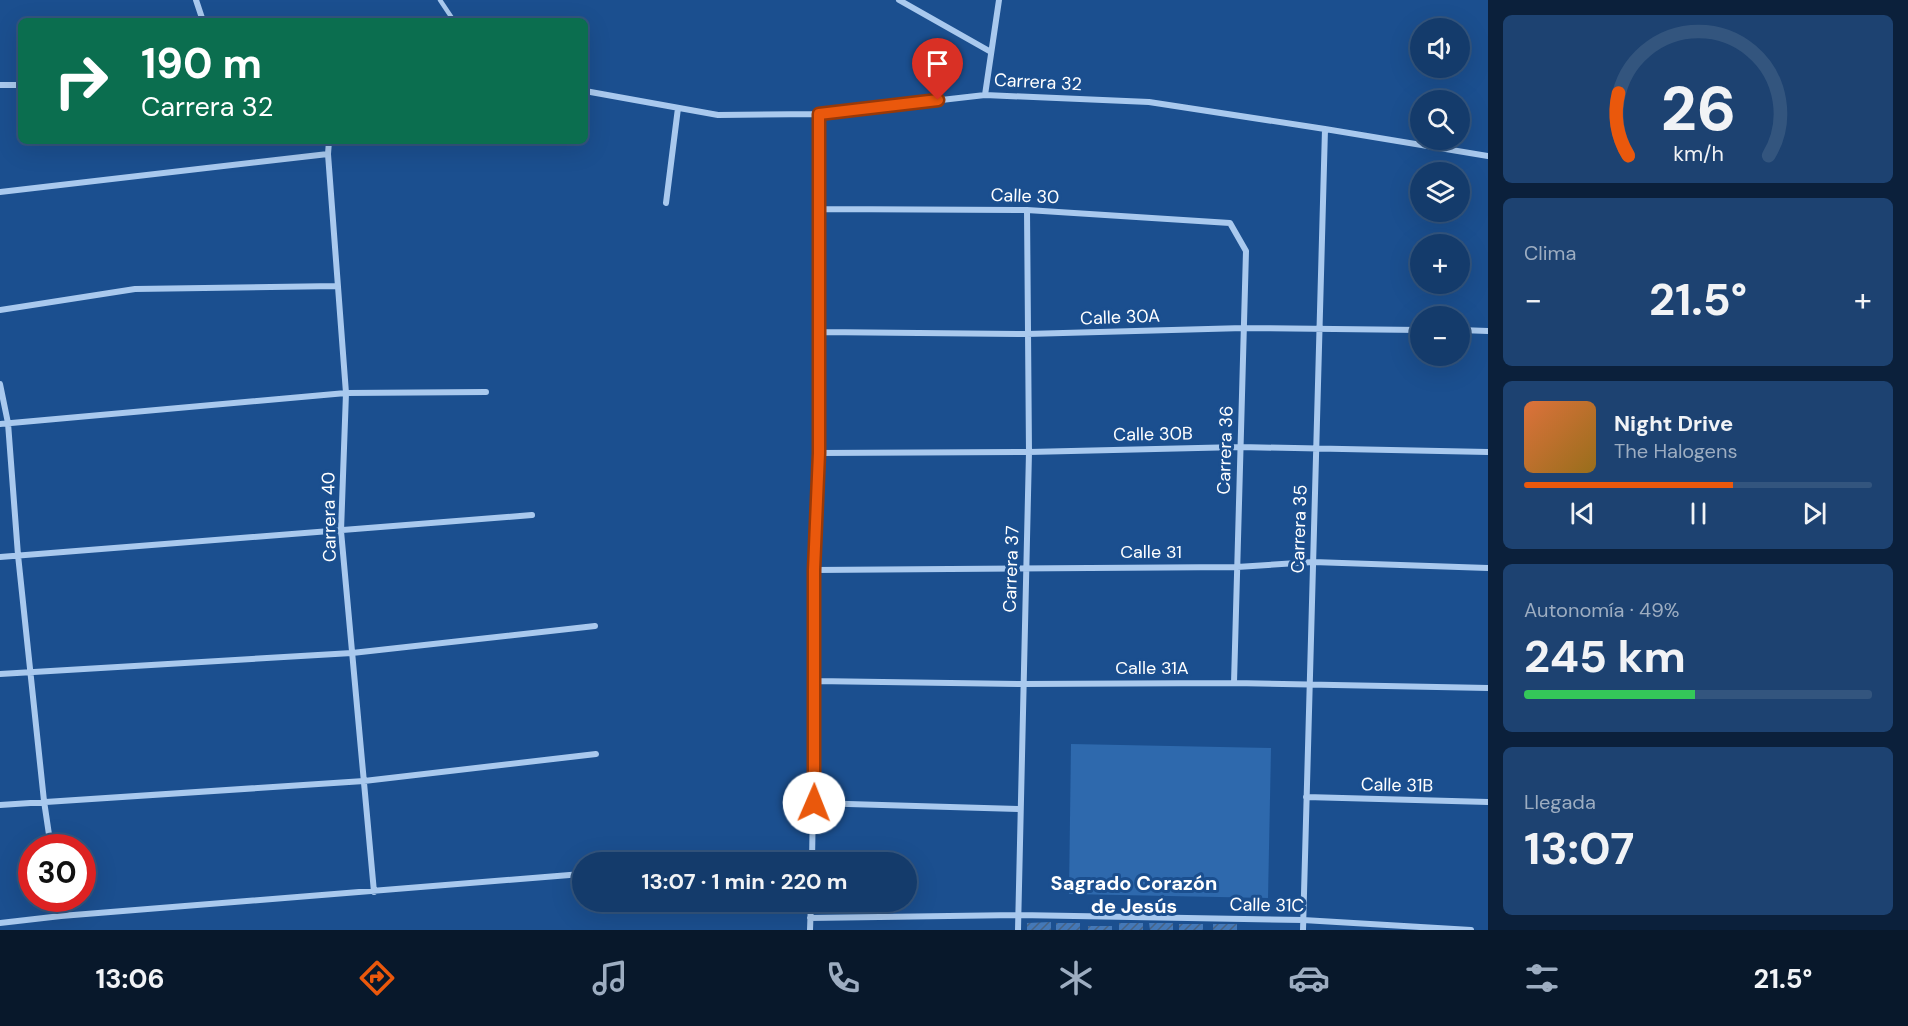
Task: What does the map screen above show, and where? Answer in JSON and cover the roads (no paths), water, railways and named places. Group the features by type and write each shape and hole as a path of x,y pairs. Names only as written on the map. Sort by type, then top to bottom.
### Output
{"street":[{"path":"196,0 202,18"},
{"path":"899,0 991,52"},
{"path":"985,94 999,0"},
{"path":"0,85 18,85"},
{"name":"Carrera 32","path":"588,92 718,115 819,114 985,94 1149,102 1488,156"},
{"path":"666,203 678,108"},
{"path":"812,852 814,570 819,453 819,114"},
{"name":"Carrera 35","path":"1303,930 1325,129"},
{"name":"Carrera 40","path":"329,144 346,393 341,531 374,892"},
{"path":"0,192 328,154"},
{"name":"Calle 30","path":"820,209 1027,210 1230,223"},
{"name":"Carrera 37","path":"1018,930 1029,452 1027,210"},
{"name":"Carrera 36","path":"1230,223 1246,251 1234,683"},
{"path":"0,309 135,289 337,285"},
{"name":"Calle 30A","path":"820,332 1027,334 1244,328 1410,330"},
{"path":"1470,330 1488,331"},
{"path":"0,384 8,423 18,555 49,834"},
{"path":"0,424 346,393 486,392"},
{"name":"Calle 30B","path":"819,453 1029,452 1240,447 1488,452"},
{"path":"0,557 532,514"},
{"name":"Calle 31","path":"814,570 1237,567 1313,562 1488,568"},
{"path":"0,674 352,653 595,626"},
{"name":"Calle 31A","path":"815,681 1023,684 1234,683 1488,688"},
{"path":"0,805 364,781 596,754"},
{"name":"Calle 31B","path":"1306,797 1488,802"},
{"path":"814,803 1020,809"},
{"path":"0,923 61,916 572,875"},
{"path":"61,912 61,916"},
{"path":"810,912 810,930"},
{"name":"Calle 31C","path":"810,918 1018,915 1303,920 1471,930"}],"lane":[{"path":"440,0 452,18"}],"district":[{"name":"Sagrado Corazón de Jesús","path":"1134,894"}]}
